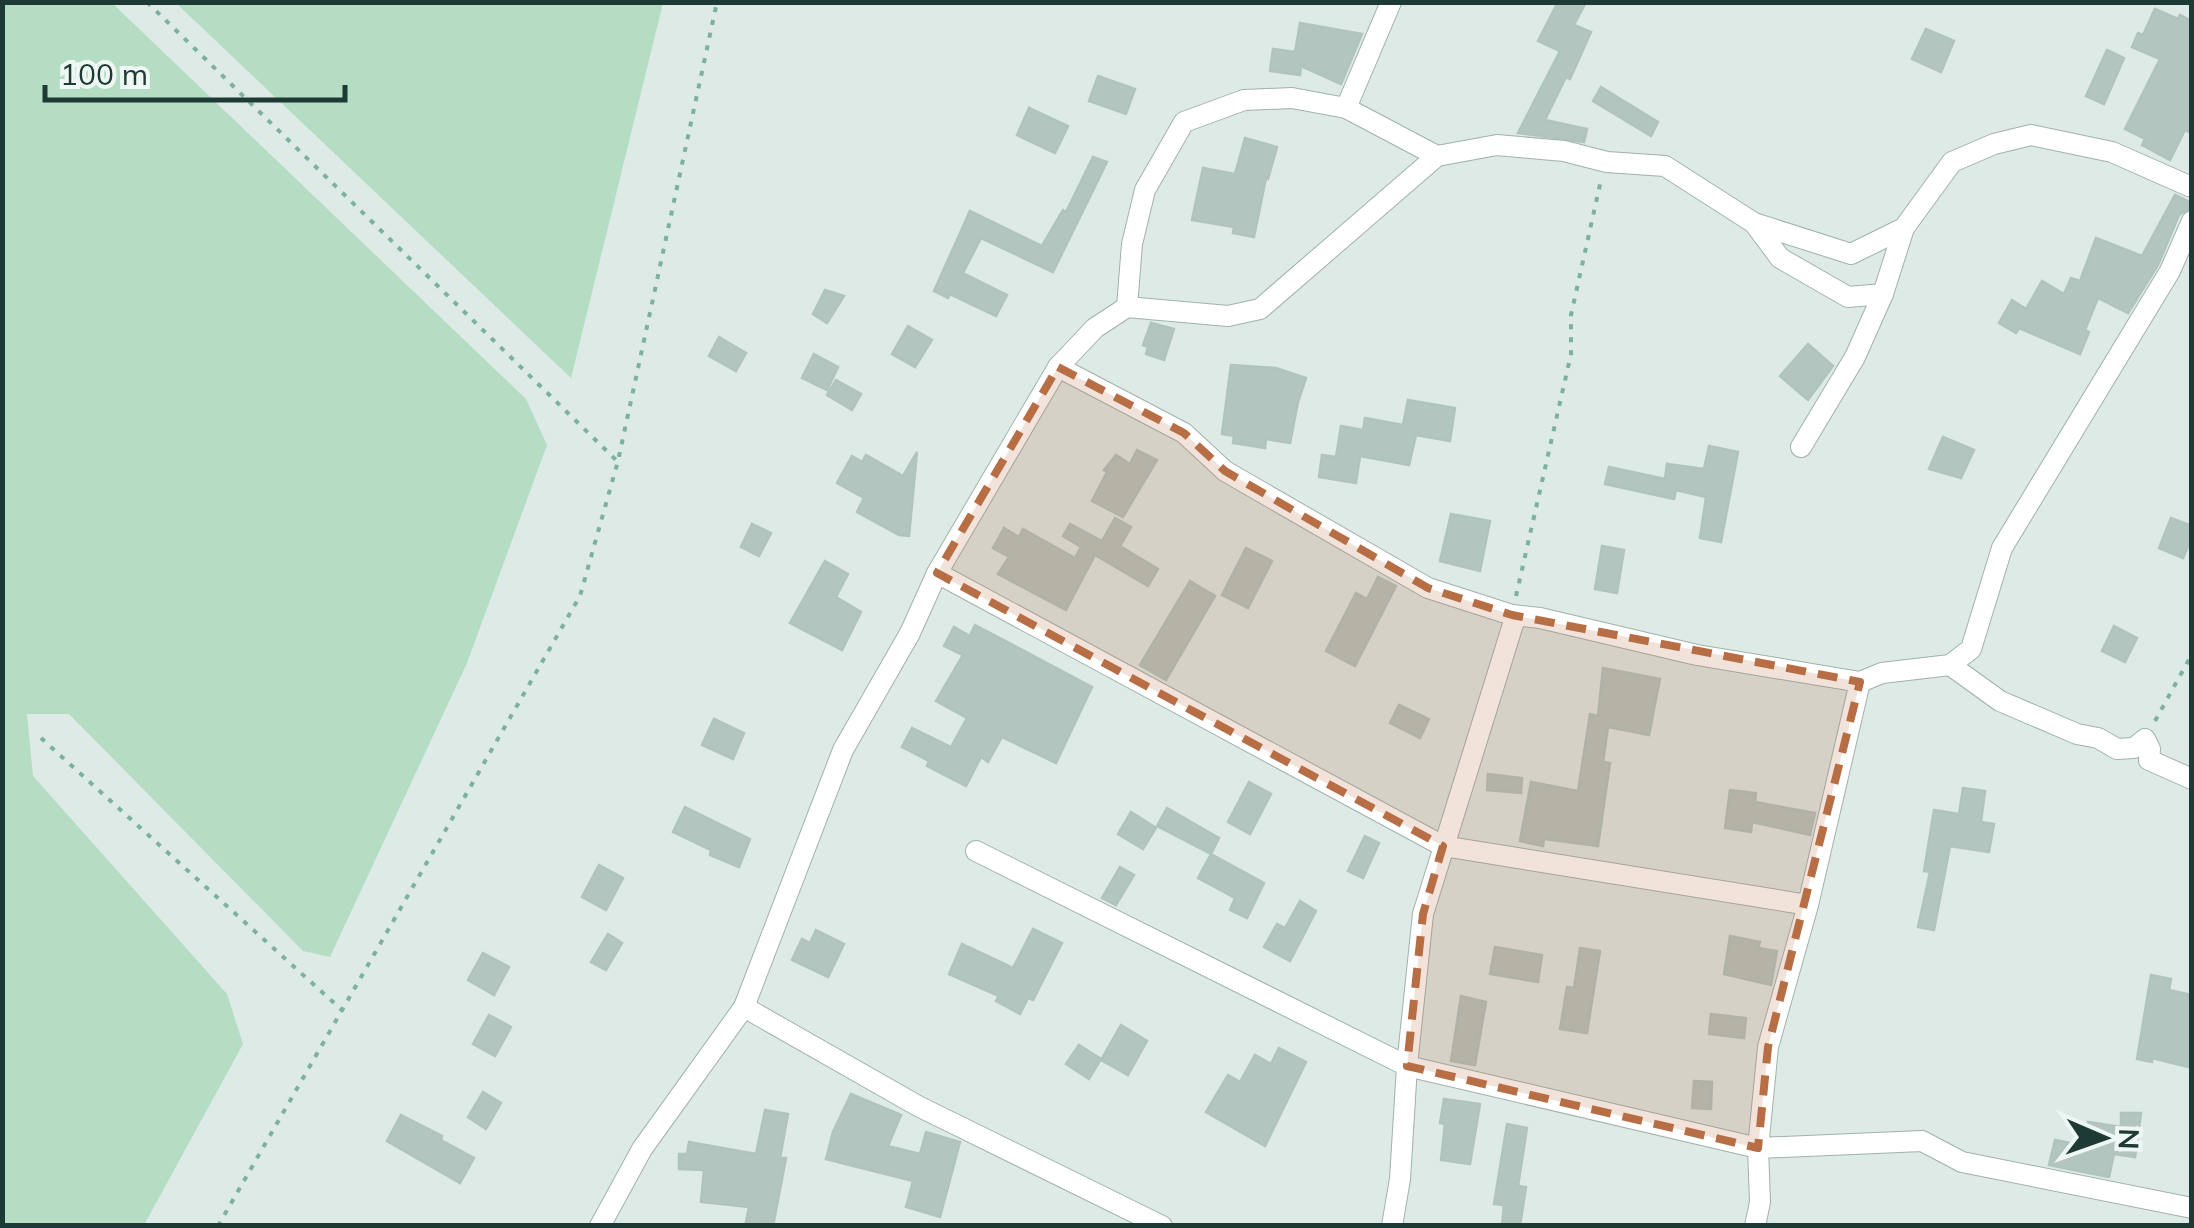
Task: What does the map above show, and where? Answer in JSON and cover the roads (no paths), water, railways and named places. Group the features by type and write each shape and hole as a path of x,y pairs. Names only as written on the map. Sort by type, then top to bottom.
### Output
{"street":[{"path":"1346,108 1392,2"},
{"path":"1127,307 1132,244 1146,190 1184,122 1244,100 1292,98 1346,108 1437,156"},
{"path":"1801,447 1855,358 1883,294 1904,228 1952,162 1994,144 2031,135 2112,152 2190,184"},
{"path":"600,1226 642,1149 744,1007 842,750 910,632 938,573 1058,368 1096,328 1127,307 1228,316 1260,310 1437,156 1497,145 1564,151 1607,162 1665,166 1754,223 1851,254 1904,228"},
{"path":"1058,368 1184,433 1225,471 1428,588 1512,615 1697,655 1860,682 1882,673 1950,665 1971,649 2002,548 2170,271 2192,221"},
{"path":"1754,223 1780,258 1848,297 1883,294"},
{"path":"2170,271 2192,263"},
{"path":"938,573 1443,846 1808,905"},
{"path":"1392,1226 1400,1178 1407,1066 1424,914 1514,621 1512,615"},
{"path":"1950,665 2000,701 2077,734 2098,738 2117,749 2134,748 2145,739 2150,749 2149,760 2192,779"},
{"path":"1755,1226 1760,1202 1758,1148 1768,1047 1808,905 1860,682"},
{"path":"976,851 1407,1066 1758,1148 1922,1141 1962,1162 2192,1208"},
{"path":"744,1007 918,1106 1162,1226"}]}
